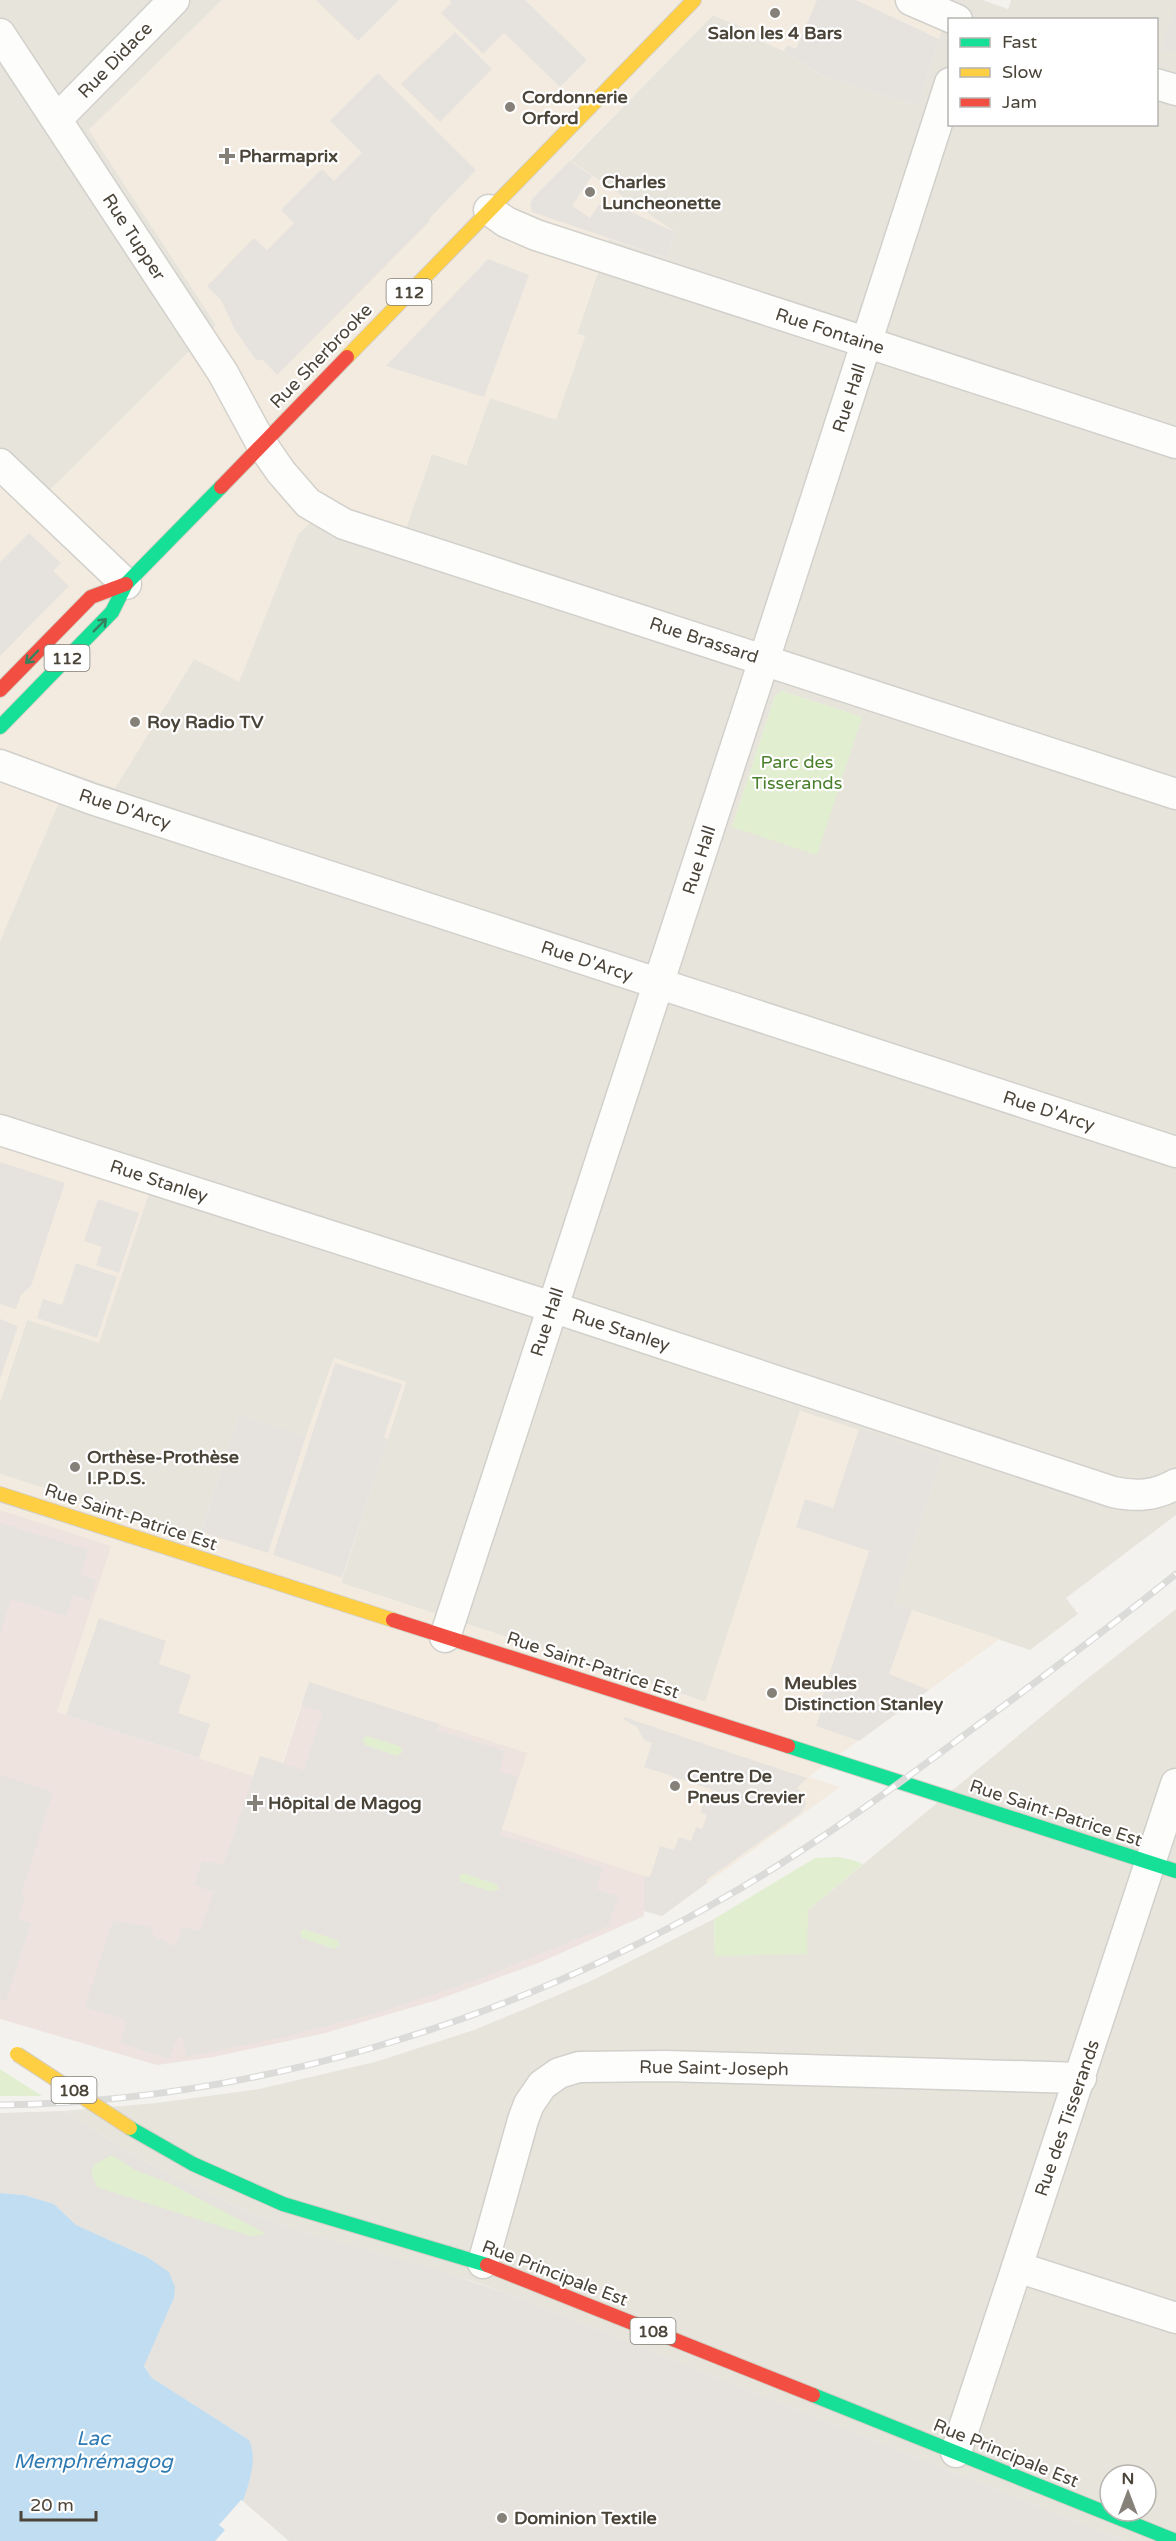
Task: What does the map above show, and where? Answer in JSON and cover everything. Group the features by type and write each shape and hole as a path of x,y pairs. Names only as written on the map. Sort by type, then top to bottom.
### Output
{"main road":[{"name":"Rue Sherbrooke","path":"0,727 112,612 126,584 694,0"},
{"name":"Rue Sherbrooke","path":"0,690 91,597 126,584"},
{"name":"Rue Saint-Patrice Est","path":"0,1494 1163,1867"},
{"name":"Rue Principale Est","path":"13,2052 183,2160 261,2196 308,2213 483,2263 1176,2541"}],"street":[{"name":"Rue Didace","path":"57,119 174,0"},
{"path":"910,0 952,18"},
{"name":"Rue Tupper","path":"0,34 218,364 246,411 261,443"},
{"path":"1158,85 1176,90"},
{"name":"Rue Hall","path":"445,1636 659,984 948,89"},
{"name":"Rue Fontaine","path":"489,210 506,222 536,235 1176,444"},
{"name":"Rue Brassard","path":"261,443 287,480 308,503 344,524 1176,794"},
{"path":"0,464 126,584"},
{"name":"Rue D'Arcy","path":"0,765 81,795 1176,1152"},
{"name":"Rue Stanley","path":"0,1130 552,1307 1113,1492 1140,1496 1161,1492 1176,1484"},
{"name":"Rue des Tisserands","path":"956,2452 1081,2078 1163,1867 1176,1784"},
{"name":"Rue Saint-Joseph","path":"483,2263 529,2104 542,2085 570,2068 608,2065 666,2066 1081,2078"},
{"path":"1017,2267 1176,2318"}],"shaded area":[{"path":"0,0 222,0 89,130 216,325 29,511 0,484"},
{"path":"222,0 951,0 918,106 821,75 784,51 759,40 761,35 713,15 570,160 675,232 667,258 609,239 577,334 585,337 556,420 490,398 466,465 432,454 406,528 354,511 334,500 298,534 239,682 194,659 115,788 71,773 0,941 0,484 29,511 216,325 89,130"},
{"path":"316,0 399,0 358,41"},
{"path":"450,0 525,0 587,60 560,87 504,33 483,54 441,13 451,3"},
{"path":"817,0 856,0 939,39 918,106 821,75 784,51 787,45 796,49"},
{"path":"951,0 983,0 1008,9 1011,0 1176,0 1176,1515 1066,1598 1078,1614 1030,1650 893,1604 941,1457 800,1411 706,1702 341,1583 406,1382 334,1358 306,1436 239,1415 199,1538 0,1474 0,1402 27,1320 157,1165 0,1114 0,941 71,773 115,788 194,659 239,681 298,534 334,500 354,511 406,528 432,454 466,465 490,398 585,336 577,334 609,239 667,258 675,232 570,161 713,15 761,35 759,40 784,51 821,75 918,105","holes":["782,691 862,717 732,827 775,696"]},
{"path":"1176,5 1176,53 1162,49"},
{"path":"455,32 492,69 440,122 401,84"},
{"path":"378,73 476,170 429,219 430,221 277,375 263,360 256,360 235,330 221,300 207,286 254,238 267,250 294,223 281,210 322,169 334,181 362,153 330,121"},
{"path":"570,161 592,176 572,206 590,218 599,204 613,213 618,206 675,232 667,258 532,212 530,204 533,198"},
{"path":"488,259 529,275 484,397 386,366"},
{"path":"29,533 61,563 53,571 69,586 0,656 0,562"},
{"path":"0,1114 158,1166 99,1343 27,1320 0,1402"},
{"path":"0,1162 65,1183 31,1286 21,1295 16,1309 0,1304"},
{"path":"98,1199 139,1213 119,1273 96,1265 102,1247 84,1241"},
{"path":"76,1263 117,1277 97,1338 37,1318 43,1299 62,1305"},
{"path":"0,1319 18,1326 0,1379"},
{"path":"334,1358 406,1382 341,1583 705,1702 800,1411 942,1456 894,1604 1000,1639 808,1777 840,1787 662,1916 644,1911 644,1876 502,1829 526,1753 308,1683 282,1763 253,1776 57,1712 110,1546 0,1510 0,1474 199,1538 239,1414 306,1436"},
{"path":"335,1363 402,1384 384,1437 388,1439 342,1578 273,1555"},
{"path":"239,1414 306,1436 268,1553 201,1532"},
{"path":"859,1429 942,1456 894,1604 912,1610 889,1674 929,1690 859,1741 816,1726 823,1705 820,1703 869,1551 796,1527 805,1499 833,1508"},
{"name":"Hôpital de Magog","path":"0,1510 111,1546 57,1712 253,1776 260,1756 283,1763 309,1682 527,1753 502,1829 644,1876 644,1916 541,1962 434,2001 325,2033 213,2057 157,2065 0,2019"},
{"path":"0,1523 88,1550 80,1575 96,1580 89,1601 73,1595 66,1616 11,1599 0,1635"},
{"path":"1176,1609 1176,2541 1125,2541 517,2297 472,2281 268,2220 183,2182 144,2161 64,2111 156,2103 259,2089 375,2062 474,2030 539,2003 593,1980 714,1919 715,1956 808,1910 1083,1682"},
{"path":"99,1618 166,1641 159,1664 191,1675 178,1713 210,1724 199,1758 66,1715"},
{"path":"309,1682 439,1724 437,1730 505,1751 499,1771 518,1777 500,1835 603,1868 596,1889 618,1896 608,1926 474,1981 380,2012 284,2037 187,2057 182,2038 178,2037 169,2059 120,2043 126,2025 124,2019 85,2007 113,1920 153,1928 152,1935 175,1946 182,1927 200,1931 214,1892 194,1885 202,1861 223,1865 260,1756 304,1770 323,1712 301,1705","holes":["367,1736 400,1746 403,1752 397,1756 365,1745 363,1739","463,1873 496,1884 499,1889 493,1892 461,1882 459,1876","304,1929 337,1940 340,1945 334,1949 302,1938 300,1932"]},
{"path":"624,1717 807,1778 797,1788 802,1792 806,1804 801,1813 706,1880 707,1883 662,1916 644,1911 644,1876 650,1877 660,1846 674,1850 679,1837 691,1841 696,1827 702,1829 707,1815 700,1812 704,1801 712,1804 716,1791 644,1767 652,1743 644,1740 637,1727 623,1719"},
{"path":"0,1775 53,1792 21,1895 25,1897 18,1919 31,1923 6,2001 0,1999"},
{"path":"64,2111 144,2161 183,2182 268,2220 312,2235 441,2271 517,2297 1125,2541 289,2541 243,2501 251,2475 249,2440 152,2378 144,2365 174,2298 173,2280 147,2257 76,2225 54,2204 24,2195 0,2193 0,2113"},
{"path":"205,2229 295,2258 332,2259 347,2256 436,2275 496,2295 491,2315 566,2335 606,2350 666,2364 594,2512 575,2541 562,2541 413,2447 402,2444 356,2442 354,2445 380,2464 315,2541 289,2541 244,2502 265,2438 279,2415 202,2370 190,2390 153,2366 198,2266 188,2262"}],"green space":[{"name":"Parc des Tisserands","path":"782,691 862,717 817,855 732,827 775,696"},
{"path":"367,1736 400,1746 403,1752 397,1756 364,1745 363,1739"},
{"path":"838,1857 863,1864 808,1910 807,1954 715,1956 714,1919 815,1858"},
{"path":"463,1873 496,1884 499,1889 493,1892 460,1882 459,1876"},
{"path":"304,1929 337,1940 340,1945 334,1949 301,1938 300,1932"},
{"path":"0,2069 42,2096 0,2096"},
{"path":"109,2156 114,2156 135,2170 169,2183 263,2232 264,2235 250,2236 97,2187 91,2173 94,2165"}],"water":[{"name":"Lac Memphrémagog","path":"0,2193 24,2195 54,2204 76,2225 147,2257 169,2272 175,2287 174,2298 144,2366 152,2378 249,2440 252,2448 252,2471 243,2501 241,2500 219,2525 225,2530 215,2541 0,2541"}],"railway":[{"path":"0,2105 93,2100 186,2089 278,2072 369,2049 458,2020 546,1986 631,1947 713,1904 780,1864 877,1799 940,1753 1176,1574"}],"traffic: fast":[{"path":"0,727 112,612 126,584 221,487"},
{"path":"788,1746 1176,1871"},
{"path":"130,2128 193,2164 283,2204 487,2265"},
{"path":"813,2395 1176,2541"}],"traffic: slow":[{"path":"347,357 694,0"},
{"path":"0,1494 393,1620"},
{"path":"17,2054 130,2128"}],"traffic: jam":[{"path":"221,487 347,357"},
{"path":"0,690 91,597 126,584"},
{"path":"393,1620 788,1746"},
{"path":"487,2265 813,2395"}],"place":[{"name":"Salon les 4 Bars","path":"775,13"},
{"name":"Cordonnerie Orford","path":"510,107"},
{"name":"Pharmaprix","path":"227,156"},
{"name":"Charles Luncheonette","path":"590,192"},
{"name":"Roy Radio TV","path":"135,722"},
{"name":"Orthèse-Prothèse I.P.D.S.","path":"75,1467"},
{"name":"Meubles Distinction Stanley","path":"772,1693"},
{"name":"Centre De Pneus Crevier","path":"675,1786"},
{"name":"Hôpital de Magog","path":"255,1803"},
{"name":"Dominion Textile","path":"502,2518"}]}
